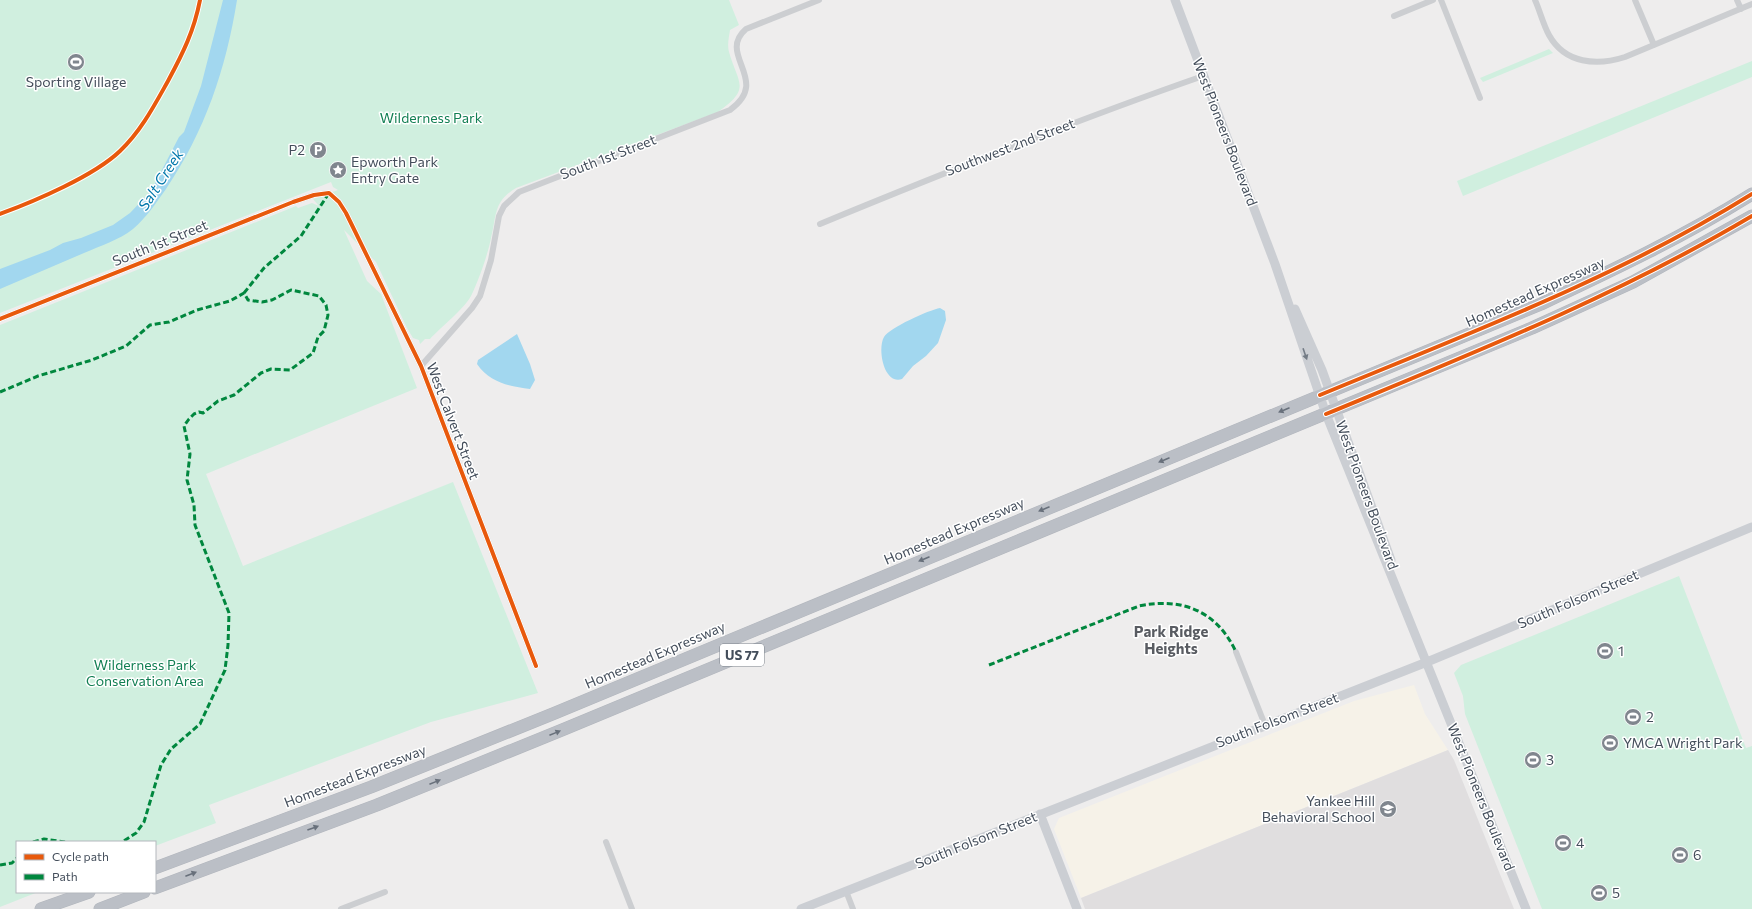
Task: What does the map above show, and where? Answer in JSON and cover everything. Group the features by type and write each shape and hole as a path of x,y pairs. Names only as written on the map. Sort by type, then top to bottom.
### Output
{"highway":[{"name":"Homestead Expressway","path":"156,868 370,787 555,713 1534,307 1594,279 1700,224 1752,194"},
{"name":"US 77","path":"156,888 377,805 548,736 1525,331 1633,282 1752,216"},
{"path":"42,909 86,893"},
{"path":"100,909 141,893"}],"main road":[{"name":"West Pioneers Boulevard","path":"1175,0 1427,662 1526,909"},
{"name":"South Folsom Street","path":"801,909 1427,662 1752,527"},
{"path":"1040,814 1077,909"}],"street":[{"name":"South 1st Street","path":"421,366 472,308 480,296 491,260 499,216 504,206 511,198 519,192 730,110 742,100 747,86 745,72 736,48 739,35 754,26 819,0"},
{"path":"1394,16 1433,0"},
{"path":"1441,0 1480,98"},
{"path":"1536,0 1549,35 1557,46 1568,55 1582,61 1596,63 1612,61 1752,4"},
{"path":"1635,0 1654,45"},
{"path":"1738,0 1741,9"},
{"name":"Southwest 2nd Street","path":"820,224 1114,107 1203,76"},
{"name":"South 1st Street","path":"0,319 292,202 314,195 329,193"},
{"name":"West Calvert Street","path":"329,193 339,202 346,212 421,366 536,666"},
{"path":"1236,652 1265,725"},
{"path":"606,842 632,909"},
{"path":"342,909 385,892"},
{"path":"846,892 853,909"}],"shaded area":[{"path":"1414,685 1425,714 1448,750 1081,898 1054,829 1059,818 1354,701"},
{"name":"Yankee Hill Behavioral School","path":"1448,750 1454,760 1514,909 1085,909 1081,898"}],"green space":[{"path":"0,0 729,0 739,25 730,30 728,47 740,85 739,91 729,104 718,112 516,188 509,193 503,198 497,210 488,252 471,296 458,312 430,339 425,339 420,344 419,340 413,338 376,262 344,230 367,281 381,294 417,388 206,474 243,566 453,482 538,693 431,722 209,805 216,823 156,846 156,841 16,841 16,893 35,893 0,907 0,325 296,206 298,208 312,203 319,206 313,199 338,190 333,187 331,182 0,313"},
{"path":"1549,49 1553,53 1483,82 1480,78"},
{"path":"1752,61 1752,77 1463,196 1457,181"},
{"name":"YMCA Wright Park","path":"1679,576 1746,748 1752,746 1752,909 1542,909 1465,714 1463,696 1454,673 1461,665"}],"water":[{"name":"Salt Creek","path":"223,0 237,0 227,50 212,99 203,122 180,167 151,210 138,225 122,236 0,289 0,269 50,250 63,243 81,238 113,225 130,213 151,191 179,137 184,132 201,86"},
{"path":"940,308 945,311 946,320 938,343 926,356 913,366 902,379 891,377 887,372 882,357 881,349 884,337 887,333 901,324"},
{"path":"517,334 535,380 530,389 507,385 500,382 488,376 477,364 478,360"}],"marked path":[{"path":"244,293 264,268 301,236 329,193"},
{"path":"0,392 38,376 92,360 126,346 150,325 169,322 197,310 230,301 244,293 248,300 262,302 272,300 291,290 319,296 326,305 328,315 324,331 318,337 313,353 290,370 271,369 261,373 234,395 218,401 203,413 199,412 194,414 184,426 190,454 187,480 194,505 195,525 229,613 228,645 225,670 200,724 171,749 161,765 144,822 136,833 124,841"},
{"path":"989,665 1139,606 1155,604 1184,606 1196,610 1208,617 1219,626 1236,652"},
{"path":"37,841 44,839 58,841"},
{"path":"0,865 12,863 16,859"}],"cycle path":[{"path":"0,214 46,195 95,170 128,143 147,118 178,61 191,32 200,0"},
{"path":"0,319 293,202 314,195 329,193 339,202 346,213 421,366 536,666"},
{"path":"1320,395 1486,327 1595,278 1701,224 1752,194"},
{"path":"1326,414 1489,346 1596,298 1701,245 1752,216"}],"place":[{"name":"Sporting Village","path":"76,62"},
{"name":"P2","path":"318,150"},
{"name":"Epworth Park Entry Gate","path":"338,170"},
{"name":"1","path":"1605,651"},
{"name":"2","path":"1633,717"},
{"name":"YMCA Wright Park","path":"1610,743"},
{"name":"3","path":"1533,760"},
{"name":"Yankee Hill Behavioral School","path":"1388,809"},
{"name":"4","path":"1563,843"},
{"name":"6","path":"1680,855"},
{"name":"5","path":"1599,893"}],"district":[{"name":"Park Ridge Heights","path":"1171,640"}],"park label":[{"name":"Wilderness Park","path":"431,118"},
{"name":"Wilderness Park Conservation Area","path":"145,674"}]}
